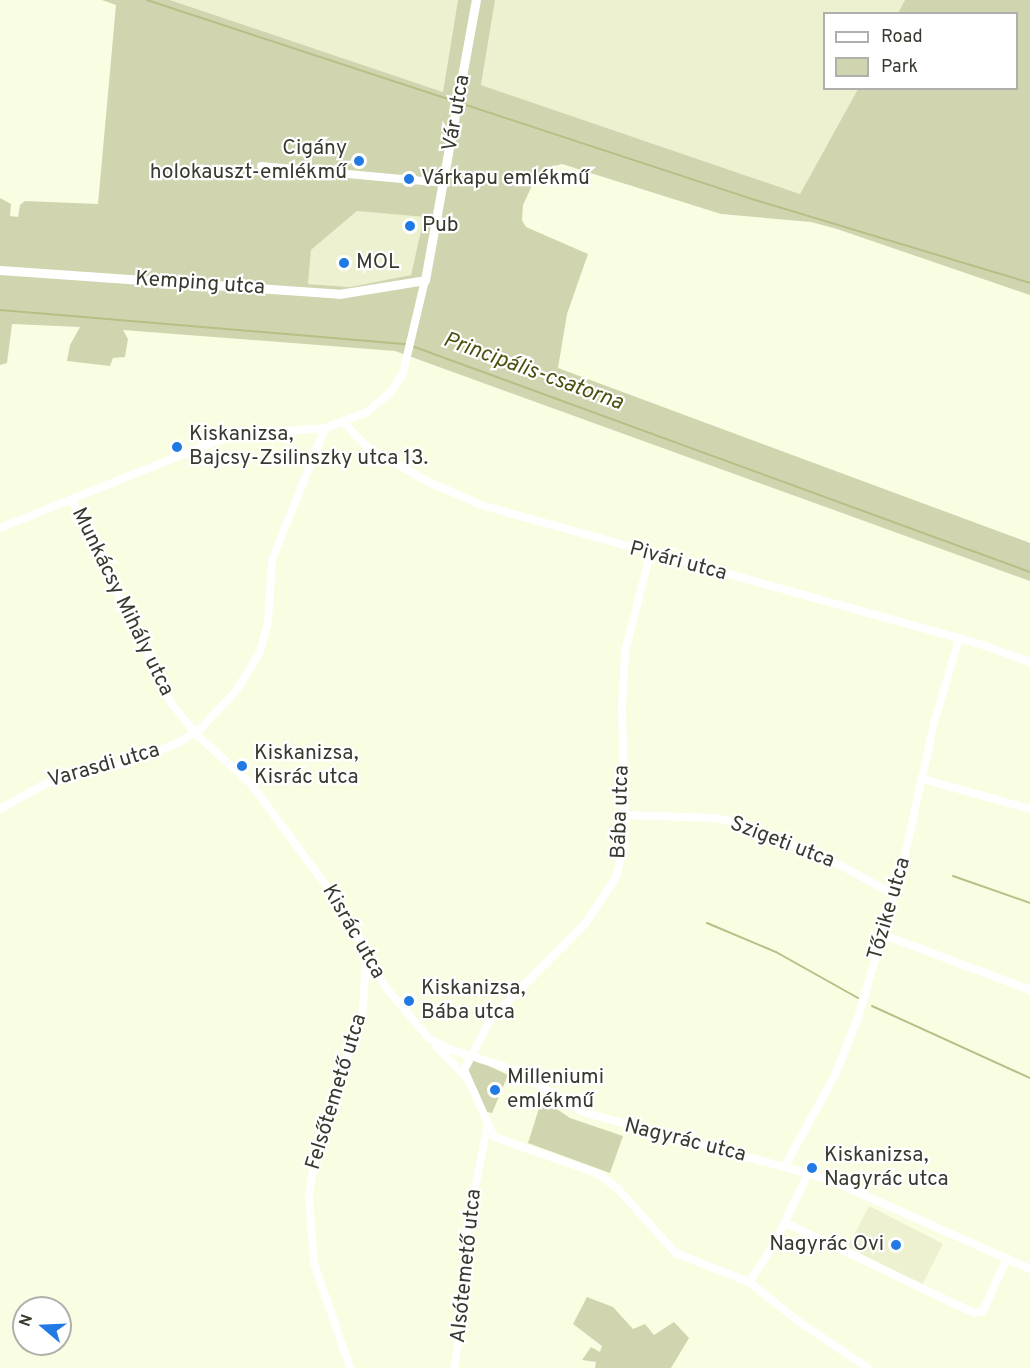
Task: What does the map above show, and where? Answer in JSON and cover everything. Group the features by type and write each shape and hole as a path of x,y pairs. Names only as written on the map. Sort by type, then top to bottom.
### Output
{"main road":[{"name":"Vár utca","path":"426,280 476,0"},
{"name":"Kemping utca","path":"0,270 339,294 426,280"}],"street":[{"path":"261,166 445,183"},
{"name":"Vár utca","path":"0,528 221,439 325,428 344,423 384,399 398,382 409,356 426,280"},
{"name":"Pivári utca","path":"344,423 368,448 449,492 514,516 959,639 1030,662"},
{"name":"Varasdi utca","path":"0,809 38,786 141,758 195,733 236,691 260,652 268,622 272,560 325,428"},
{"name":"Munkácsy Mihály utca","path":"72,499 151,667 171,703 195,733"},
{"name":"Bába utca","path":"470,1054 496,1012 585,924 606,897 622,856 625,815 622,709 625,652 650,555"},
{"name":"Tőzike utca","path":"785,1166 845,1052 884,935 923,779 936,713 959,639"},
{"name":"Kisrác utca","path":"195,733 251,784 340,904 386,988 429,1038 449,1049 470,1054"},
{"path":"923,779 1030,809"},
{"name":"Szigeti utca","path":"625,815 714,818 739,823 843,866 895,895"},
{"path":"884,935 1030,990"},
{"name":"Felsőtemető utca","path":"350,1368 314,1263 309,1196 315,1156 363,1008 366,954"},
{"path":"429,1038 467,1077"},
{"path":"470,1054 464,1065 467,1077 481,1103 487,1128 499,1140 597,1173 617,1188 676,1253 749,1282 798,1321 868,1368"},
{"name":"Nagyrác utca","path":"470,1054 515,1070 583,1112 808,1173 1030,1269"},
{"name":"Alsótemető utca","path":"454,1368 461,1334 466,1229 487,1128"},
{"path":"749,1282 786,1223 808,1173"},
{"path":"786,1223 974,1313 983,1311 1007,1258"}],"shaded area":[{"path":"170,0 458,0 443,92"},
{"path":"495,0 905,0 899,12 823,12 823,90 857,90 800,194 481,85"},
{"path":"357,211 424,217 411,275 350,287 308,284 311,250"},
{"name":"Nagyrác Ovi","path":"869,1206 943,1244 922,1285 848,1247"}],"green space":[{"path":"102,0 170,0 443,92 458,0 495,0 481,85 800,194 857,90 1018,90 1018,12 899,12 905,0 1030,0 1030,295 837,229 811,222 721,214 562,164 548,168 535,179 523,205 522,220 526,227 588,254 567,314 558,368 1030,543 1030,581 395,351 123,330 128,339 125,357 113,358 110,366 67,361 70,345 80,327 12,324 7,363 0,365 0,198 11,204 10,216 18,217 20,205 25,201 98,204 116,5","holes":["357,211 424,217 411,275 350,287 308,284 311,250"]},
{"path":"474,1059 508,1075 492,1113 487,1112 468,1070"},
{"path":"542,1099 570,1118 623,1136 610,1173 528,1143"},
{"path":"587,1297 613,1307 633,1329 645,1324 654,1335 674,1322 689,1338 671,1368 595,1368 596,1362 582,1360 591,1347 600,1352 602,1346 573,1324"}],"waterway":[{"path":"147,0 455,101"},
{"path":"460,103 752,199 1030,283"},
{"name":"Principális-csatorna","path":"0,310 407,344"},
{"name":"Principális-csatorna","path":"412,346 1030,572"},
{"path":"953,876 1030,903"},
{"path":"707,923 776,952 858,998"},
{"path":"872,1006 1030,1078"}],"place":[{"name":"Cigány holokauszt-emlékmű","path":"359,161"},
{"name":"Várkapu emlékmű","path":"409,179"},
{"name":"Pub","path":"410,226"},
{"name":"MOL","path":"344,263"},
{"name":"Kiskanizsa, Bajcsy-Zsilinszky utca 13.","path":"177,447"},
{"name":"Kiskanizsa, Kisrác utca","path":"242,766"},
{"name":"Kiskanizsa, Bába utca","path":"409,1001"},
{"name":"Milleniumi emlékmű","path":"495,1090"},
{"name":"Kiskanizsa, Nagyrác utca","path":"812,1168"},
{"name":"Nagyrác Ovi","path":"896,1245"}]}
